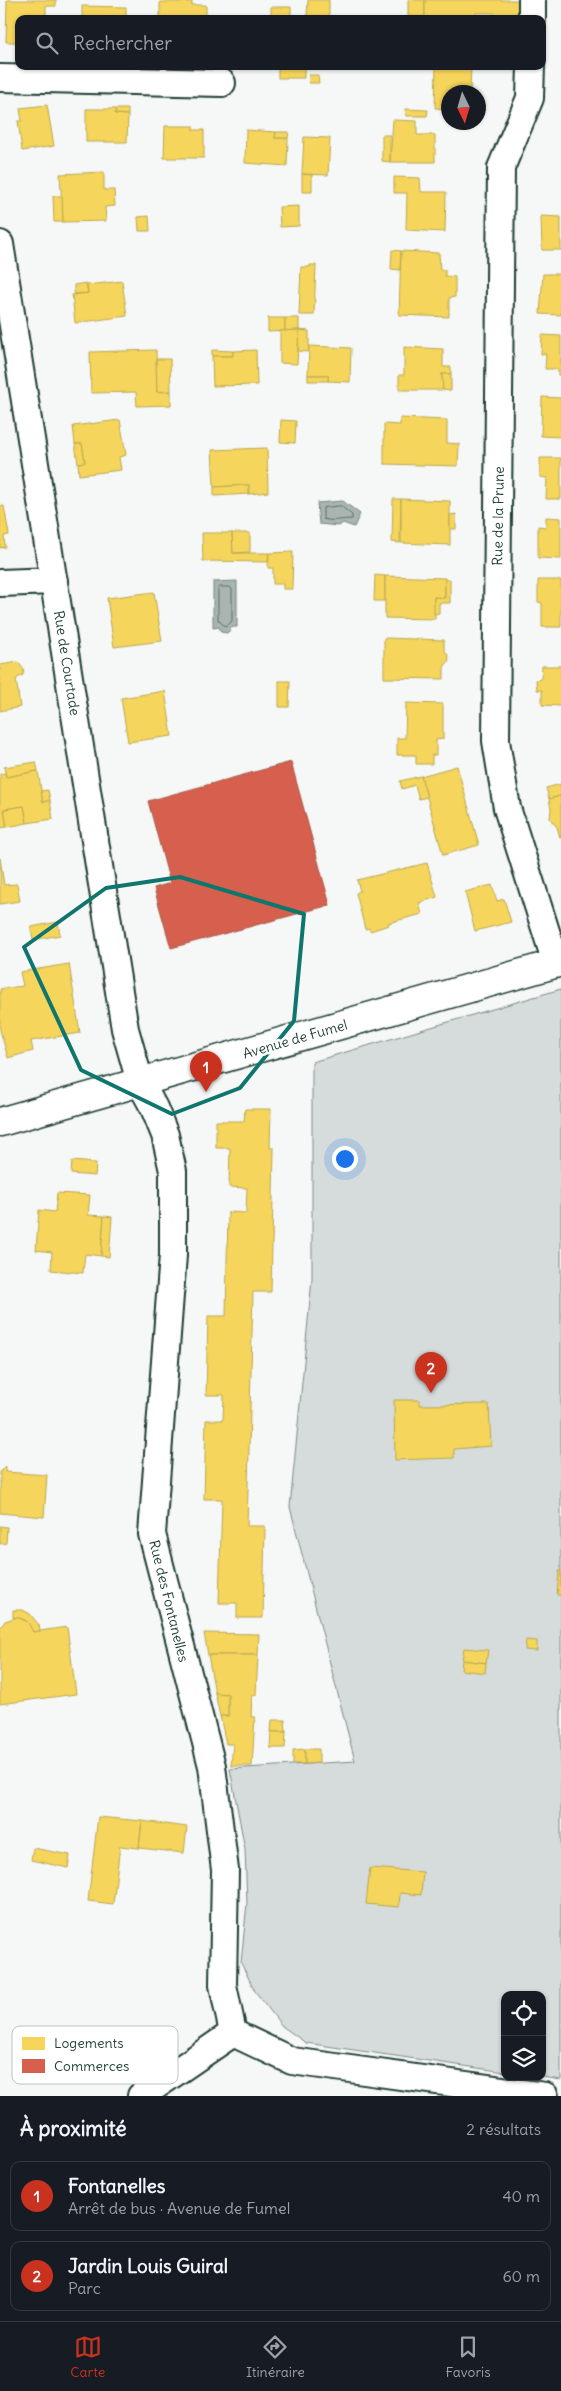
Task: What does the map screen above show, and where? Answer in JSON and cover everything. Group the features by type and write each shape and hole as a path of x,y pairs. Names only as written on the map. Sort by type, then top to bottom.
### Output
{"main road":[{"name":"Avenue de Fumel","path":"0,1122 203,1066 558,962"}],"street":[{"path":"532,0 532,15"},
{"name":"Rue de la Prune","path":"530,70 530,98 502,168 496,741 507,808 558,962"},
{"path":"0,78 222,84"},
{"name":"Rue de Courtade","path":"0,244 125,1028 140,1082"},
{"path":"0,583 54,582"},
{"name":"Rue des Fontanelles","path":"140,1082 154,1108 164,1135 173,1171 173,1263 152,1534 212,1766 225,1870 223,1985 233,2034"},
{"path":"178,2071 233,2034 292,2061 545,2096"},
{"path":"141,2096 159,2084"}],"highlighted area":[{"path":"180,877 304,914 294,1021 240,1088 172,1114 81,1070 24,947 106,888"}],"shaded area":[{"path":"561,989 561,2080 546,2078 546,1991 501,1991 501,2071 306,2043 282,2026 255,1991 241,1963 247,1903 245,1849 230,1769 355,1761 290,1507 312,1279 312,1062"}],"water":[{"path":"343,501 360,514 354,527 343,523 339,526 319,524 317,503"},
{"path":"237,581 237,627 233,627 227,633 221,632 219,627 213,628 213,582"}],"building: Logements":[{"path":"7,0 56,0 56,6 46,6 46,15 15,15 15,42 6,42"},
{"path":"308,0 329,0 329,15 307,15"},
{"path":"408,0 425,0 425,15 408,15"},
{"path":"425,0 519,0 519,15 476,13 476,15 425,15"},
{"path":"160,2 192,2 192,5 206,5 206,15 160,15"},
{"path":"82,6 126,7 126,15 82,15"},
{"path":"271,7 291,7 291,15 271,15"},
{"path":"278,70 304,70 304,78 278,78"},
{"path":"436,70 471,70 470,85 441,85 441,108 435,108"},
{"path":"309,75 318,75 319,83 309,83"},
{"path":"47,105 54,146 22,151 18,121 22,121 20,108"},
{"path":"86,109 116,109 115,114 128,115 127,142 86,142"},
{"path":"116,109 128,109 128,115 115,114"},
{"path":"405,109 428,110 427,116 406,116"},
{"path":"393,120 417,121 417,135 435,135 435,162 390,162"},
{"path":"165,126 193,126 193,130 204,130 204,158 164,158"},
{"path":"246,130 276,132 275,138 288,138 287,166 245,163"},
{"path":"276,132 289,132 288,138 275,138"},
{"path":"382,135 390,135 390,162 382,161"},
{"path":"304,137 330,138 328,175 302,174"},
{"path":"104,172 104,190 114,190 115,206 105,207 106,221 63,222 60,174"},
{"path":"302,174 312,175 312,192 302,192"},
{"path":"394,177 420,178 421,192 446,192 445,232 406,230 407,193 394,193"},
{"path":"53,196 62,196 63,222 54,222"},
{"path":"299,206 299,226 280,227 279,207"},
{"path":"149,216 150,231 139,231 138,217"},
{"path":"541,216 561,217 561,250 542,250"},
{"path":"392,250 401,251 400,270 391,269"},
{"path":"401,251 439,253 440,270 445,270 445,276 455,277 455,297 449,298 449,317 399,315"},
{"path":"310,265 316,265 314,315 299,315 301,267 310,267"},
{"path":"543,274 561,274 561,315 540,314"},
{"path":"122,281 127,316 75,323 72,295 88,293 87,285"},
{"path":"86,283 88,293 74,294 74,285"},
{"path":"268,318 285,318 285,331 268,332"},
{"path":"285,318 299,318 299,330 285,331"},
{"path":"299,330 309,331 309,352 298,351"},
{"path":"299,330 297,364 280,363 280,331"},
{"path":"542,335 561,336 561,375 558,375 558,369 545,369 546,354 541,354"},
{"path":"309,346 351,348 350,382 328,381 328,375 308,375"},
{"path":"404,347 443,349 443,367 451,367 451,374 442,374 443,390 399,390 399,375 404,375"},
{"path":"156,350 157,392 171,391 171,405 137,406 136,392 91,393 90,352"},
{"path":"212,350 233,351 233,356 212,356"},
{"path":"256,350 257,385 213,386 212,356 233,356 233,351"},
{"path":"156,359 170,359 171,391 157,392"},
{"path":"442,374 451,374 451,391 443,390"},
{"path":"308,375 328,375 328,381 308,381"},
{"path":"542,397 561,398 561,437 541,436"},
{"path":"400,418 447,420 447,443 459,444 458,466 384,464 384,424 400,425"},
{"path":"120,420 126,455 119,457 121,470 79,475 78,463 85,462 82,444 75,444 73,426"},
{"path":"281,420 296,421 295,443 280,442"},
{"path":"75,444 82,444 85,462 78,463"},
{"path":"267,448 268,492 249,494 249,485 214,487 212,450"},
{"path":"540,458 561,458 561,499 546,499 547,478 540,477"},
{"path":"249,485 249,494 214,496 214,487"},
{"path":"393,499 401,499 400,543 392,542"},
{"path":"401,499 450,501 450,545 401,543"},
{"path":"0,506 4,506 9,535 4,536 5,547 0,548"},
{"path":"456,514 456,529 450,529 450,515"},
{"path":"546,517 561,518 561,559 538,558 538,526 546,527"},
{"path":"202,533 232,533 233,553 269,553 268,562 203,561"},
{"path":"232,533 250,533 250,552 233,553"},
{"path":"293,552 292,589 283,589 283,584 273,584 273,568 268,568 269,553"},
{"path":"375,575 385,576 385,601 374,601"},
{"path":"385,576 445,578 445,598 434,597 435,619 385,618"},
{"path":"450,579 450,603 439,603 439,613 434,614 434,597 445,598 445,580"},
{"path":"538,580 561,580 561,627 542,627 542,603 538,602"},
{"path":"154,592 162,641 114,647 107,598"},
{"path":"384,638 444,640 444,649 449,657 444,667 444,679 384,678"},
{"path":"18,662 24,670 23,675 16,679 20,707 0,711 0,665"},
{"path":"542,666 561,666 561,706 542,705 542,690 537,690 536,680 541,679"},
{"path":"279,681 290,681 289,707 279,707"},
{"path":"165,691 172,736 128,742 121,698"},
{"path":"406,703 443,704 443,739 436,740 436,755 432,755 432,764 416,764 416,755 397,755 397,738 405,738"},
{"path":"36,762 38,771 6,777 4,767"},
{"path":"457,766 479,845 443,855 421,776"},
{"path":"38,771 43,802 50,800 53,819 27,823 24,806 4,809 7,827 0,828 0,774 5,773 6,777"},
{"path":"421,776 427,797 419,799 415,785 402,789 400,781"},
{"path":"561,784 561,796 549,799 546,788"},
{"path":"48,790 50,800 43,802 41,791"},
{"path":"561,796 560,838 557,827 550,819 549,799"},
{"path":"24,806 27,823 7,827 4,809"},
{"path":"0,858 4,885 17,884 20,901 0,904"},
{"path":"427,863 437,897 419,903 422,914 388,923 389,925 370,931 369,928 365,929 356,893 360,891 357,880"},
{"path":"492,885 497,901 504,899 511,922 475,931 465,892"},
{"path":"58,922 60,935 33,940 31,927"},
{"path":"69,964 80,1033 31,1041 33,1051 8,1058 0,1030 0,989 23,986 20,972"},
{"path":"245,1109 271,1109 270,1148 274,1148 271,1292 253,1292 247,1526 265,1526 263,1618 237,1618 237,1603 219,1603 222,1499 204,1499 206,1420 223,1420 224,1395 206,1395 208,1316 226,1316 228,1212 246,1213 247,1188 229,1187 230,1148 216,1148 216,1121 244,1121"},
{"path":"72,1161 96,1163 95,1176 71,1174"},
{"path":"57,1193 90,1195 88,1215 104,1216 101,1256 85,1254 83,1273 51,1270 52,1252 36,1250 39,1210 55,1212"},
{"path":"104,1216 112,1217 109,1257 101,1256"},
{"path":"394,1400 420,1400 420,1405 489,1404 491,1446 454,1449 454,1458 395,1460"},
{"path":"6,1467 5,1472 47,1475 44,1517 0,1513 0,1472"},
{"path":"0,1526 7,1527 6,1543 0,1544"},
{"path":"559,1571 561,1571 561,1595 557,1595"},
{"path":"13,1610 23,1610 30,1614 39,1625 40,1631 33,1632 25,1620 13,1617"},
{"path":"17,1617 28,1622 33,1632 67,1627 76,1694 0,1704 0,1628 5,1621"},
{"path":"204,1633 259,1634 258,1655 208,1655"},
{"path":"526,1640 537,1641 537,1651 525,1650"},
{"path":"464,1648 488,1650 486,1663 462,1660"},
{"path":"208,1655 258,1655 256,1695 252,1695 251,1717 255,1717 252,1766 231,1766 233,1744 226,1744 220,1716 228,1716 228,1694 215,1693"},
{"path":"462,1660 486,1663 485,1673 461,1670"},
{"path":"215,1693 228,1694 228,1716 220,1716"},
{"path":"272,1720 285,1720 286,1732 271,1732"},
{"path":"271,1732 286,1732 285,1748 270,1748"},
{"path":"305,1749 305,1764 293,1764 293,1750"},
{"path":"305,1749 319,1749 319,1763 305,1764"},
{"path":"98,1817 142,1821 139,1848 120,1846 113,1904 88,1901"},
{"path":"142,1821 187,1827 184,1853 139,1848"},
{"path":"33,1848 70,1855 68,1868 31,1860"},
{"path":"370,1868 423,1872 421,1895 400,1893 399,1907 366,1904"}],"building: Commerces":[{"path":"291,762 330,905 171,948 154,888 170,883 148,801"}],"place":[{"name":"Fontanelles","path":"206,1092"},
{"name":"Jardin Louis Guiral","path":"431,1393"}]}
